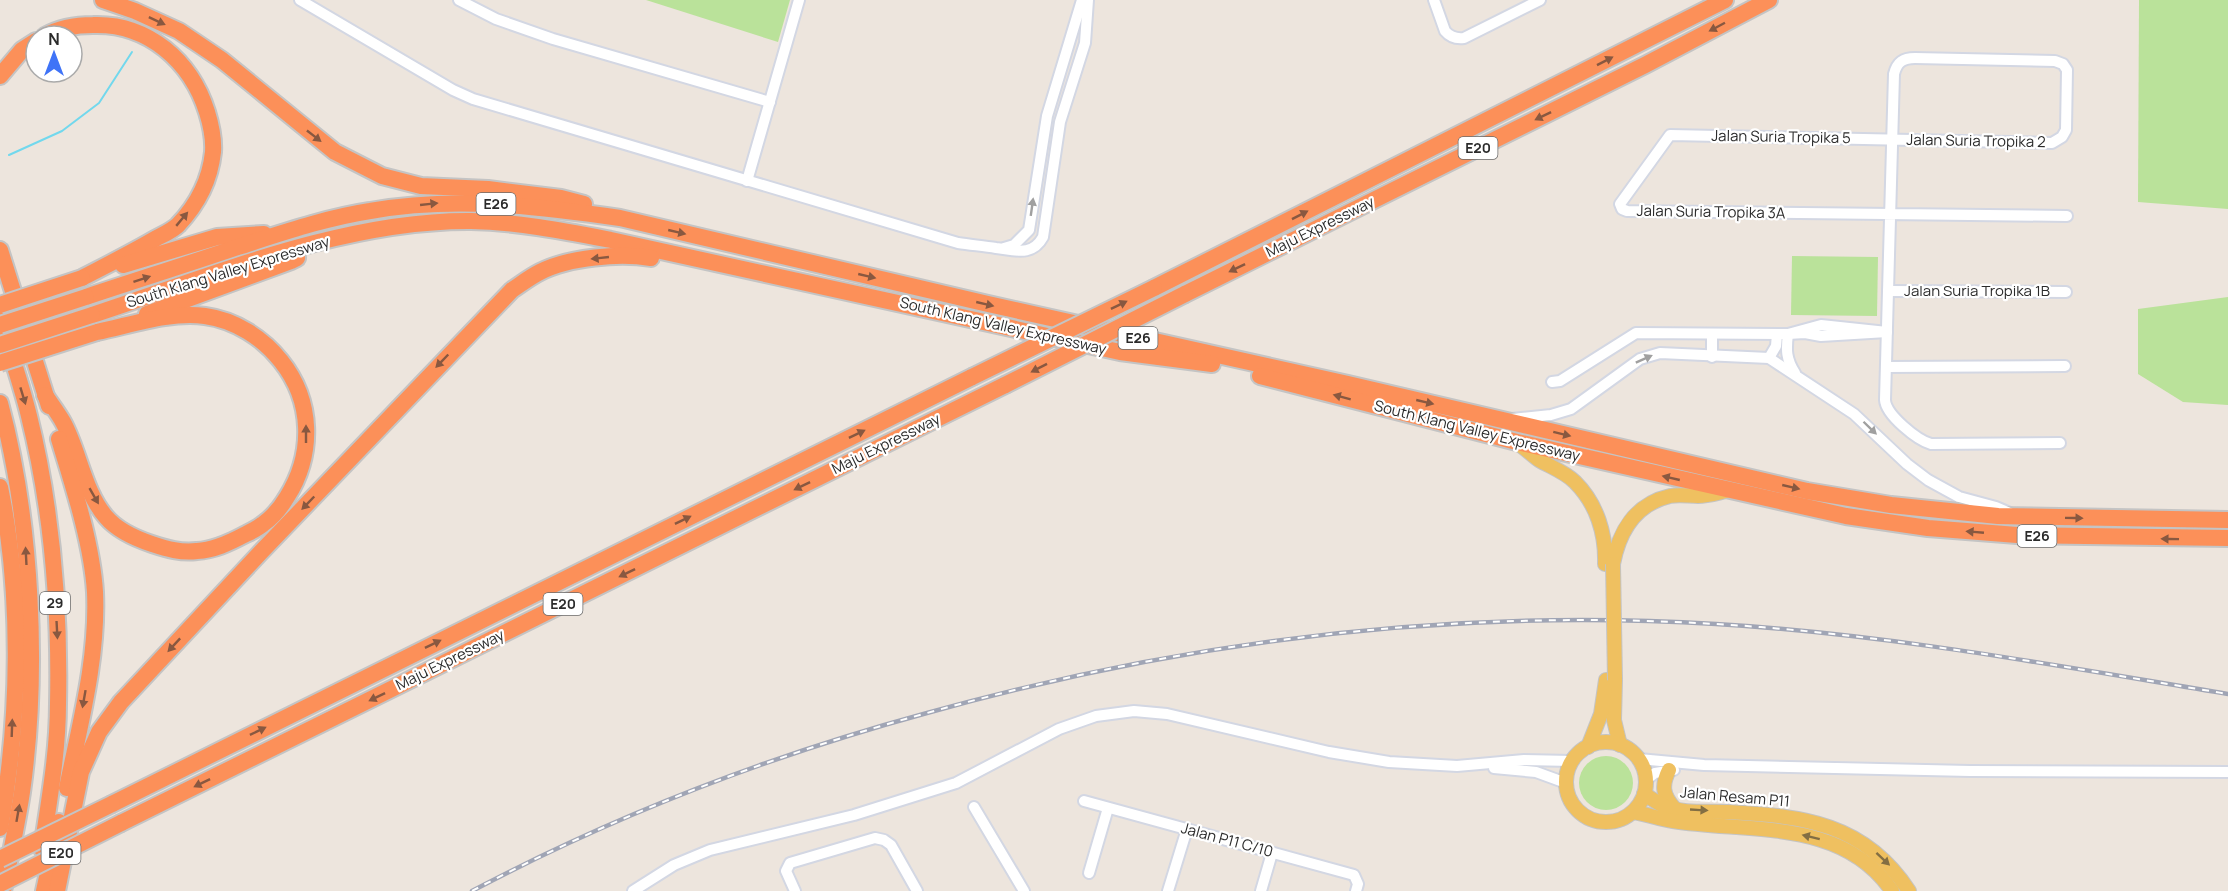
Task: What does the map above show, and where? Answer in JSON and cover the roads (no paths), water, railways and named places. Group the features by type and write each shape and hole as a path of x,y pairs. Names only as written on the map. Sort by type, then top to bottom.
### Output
{"highway":[{"path":"103,0 135,11 179,31 222,60 335,152 382,176 421,186 488,189 561,198 600,208 621,218"},
{"name":"Maju Expressway","path":"0,859 1154,288 1725,0"},
{"name":"Maju Expressway","path":"0,884 1005,386 1634,71 1769,0"},
{"path":"82,278 177,227 198,200 207,179 213,152 212,129 197,86 183,65 159,43 135,31 107,24 84,25"},
{"path":"0,76 24,49"},
{"name":"South Klang Valley Expressway","path":"0,325 278,234 371,210 439,203 519,205 621,218 1808,491 1921,509 2016,516 2228,520"},
{"name":"South Klang Valley Expressway","path":"0,345 320,242 399,226 502,222 556,229 721,263 1120,352 1219,365 1517,442 1846,516 1928,528 2037,536 2228,538"},
{"path":"0,304 217,237 278,234"},
{"path":"0,363 98,332 291,261 320,242"},
{"path":"0,250 73,484 95,590 92,652 80,723 44,891"},
{"path":"57,891 81,772 99,732 122,702 268,544 504,298 541,271 574,261 633,255 688,264 721,263"},
{"path":"45,395 63,423 88,486 106,517 137,539 172,550 197,551 226,545 264,524 274,514 294,485 304,462 307,439 306,414 300,392 288,370 272,350 241,328 205,316 164,319 98,332"},
{"name":"29","path":"0,320 28,415 43,486 53,560 56,606 58,706 42,851 33,891"},
{"name":"29","path":"0,404 25,542 30,623 26,756 22,793 3,891"},
{"path":"0,487 12,573 15,636 12,738 0,828"}],"main road":[{"path":"1517,442 1539,460 1575,482 1595,511 1601,527 1609,564 1611,680 1614,720 1620,745"},
{"path":"1609,564 1620,535 1629,522 1649,505 1668,497 1699,496 1728,491"},
{"path":"1588,747 1611,680"},
{"path":"1604,743 1620,745 1639,759 1645,787 1633,812 1624,818 1612,822 1601,822 1590,819 1573,805 1568,795 1567,772 1572,761 1588,747 1604,743"},
{"path":"1669,770 1664,781 1664,791 1666,799 1674,808"},
{"name":"Jalan Resam P11","path":"1645,787 1664,806 1768,814 1829,827 1870,846 1898,874 1909,891"},
{"name":"Jalan Resam P11","path":"1633,812 1674,821 1766,828 1824,840 1861,858 1874,869 1892,891"}],"street":[{"path":"300,0 453,90 473,99 958,243 1017,252 1028,251 1039,244 1043,237 1060,122 1085,43 1088,0"},
{"path":"459,0 496,19 553,39 770,102"},
{"path":"747,182 799,0"},
{"path":"1000,248 1014,245 1029,230 1047,116 1082,0"},
{"path":"1434,0 1445,31 1458,38 1464,38 1516,5 1540,0"},
{"path":"1070,40 1078,39 1087,23"},
{"path":"1070,40 1076,52 1074,79"},
{"name":"Jalan Suria Tropika 2","path":"1906,58 2055,61 2063,64 2067,70 2066,130 2062,137 2052,143 1892,140 1896,66 1906,58"},
{"name":"Jalan Suria Tropika 5","path":"1670,135 1892,140"},
{"name":"Jalan Suria Tropika 3A","path":"1670,135 1620,204 1622,209 1627,211 1890,214"},
{"path":"1892,140 1885,406 1922,441 1931,444 2060,442"},
{"path":"1038,169 1047,169 1054,158"},
{"path":"1890,214 2067,216"},
{"name":"Jalan Suria Tropika 1B","path":"1888,291 2066,292"},
{"path":"1552,382 1560,381 1636,333 1782,334 1821,325 1887,332"},
{"path":"1712,334 1712,357"},
{"path":"1769,358 1782,334"},
{"path":"1782,334 1787,361 1798,378"},
{"path":"1505,420 1551,415 1570,409 1640,359 1650,355 1660,353 1769,358 1854,414 1907,464 1928,480 1949,493 1996,507 2016,516"},
{"path":"1886,366 2065,366"},
{"path":"633,891 674,865 710,850 854,815 956,783 1059,729 1096,716 1134,711 1167,714 1329,752 1379,760 1536,772 1566,783"},
{"path":"1639,759 1704,765 1971,771 2228,772"},
{"path":"1473,766 1524,760 1572,761"},
{"path":"1645,787 1655,773 1704,765"},
{"name":"Jalan P11 C/10","path":"1084,801 1354,875 1358,884 1356,891"},
{"path":"974,807 1024,891"},
{"path":"1089,873 1108,808"},
{"path":"1168,891 1187,829"},
{"path":"795,891 786,871 790,863 880,838 891,845 917,891"},
{"path":"1261,891 1272,852"}],"waterway":[{"path":"9,155 62,131 99,103 132,52"}],"railway":[{"path":"472,891 582,837 694,790 752,768 868,730 1024,688 1121,666 1219,649 1318,636 1417,626 1516,621 1616,620 1716,624 1909,643 2228,694"}]}
